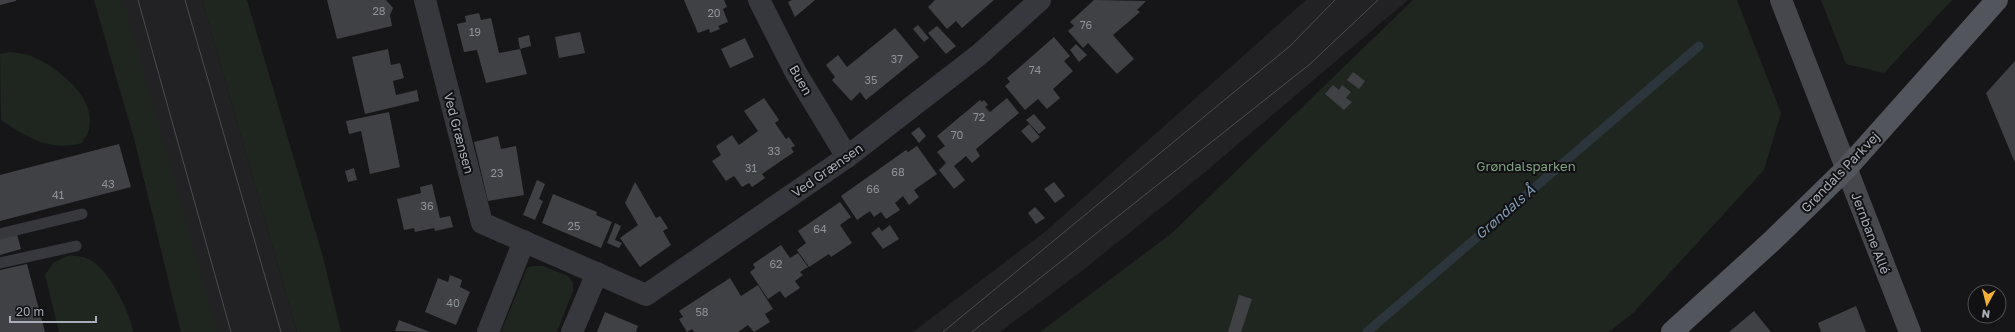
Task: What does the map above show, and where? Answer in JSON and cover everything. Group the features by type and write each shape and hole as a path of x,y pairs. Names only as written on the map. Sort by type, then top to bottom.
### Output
{"main road":[{"name":"Grøndals Parkvej","path":"1672,332 1772,241 1846,169 1997,0"}],"street":[{"name":"Ved Grænsen","path":"425,0 482,222 646,295 847,157 980,54 1040,0"},
{"name":"Buen","path":"760,0 796,73 847,157"},
{"name":"Jernbane Allé","path":"1781,0 1910,332"},
{"path":"488,332 524,241"},
{"path":"572,332 598,273"}],"lane":[{"path":"0,234 82,214"},
{"path":"0,263 76,246"}],"shaded area":[{"path":"123,0 202,0 297,332 181,332 134,138 108,50 134,43"},
{"path":"1306,0 1408,0 1198,178 1078,274 1000,332 913,332 1046,231"}],"green space":[{"path":"94,0 123,0 217,332 181,332 134,138"},
{"path":"202,0 247,0 323,257 341,332 297,332"},
{"name":"Grøndalsparken","path":"1413,0 1737,0 1781,113 1764,170 1634,312 1609,332 1040,332 1172,233"},
{"path":"1821,0 1952,0 1884,73 1846,64"},
{"path":"10,52 25,54 48,65 70,82 80,93 87,105 90,117 89,129 82,143 59,146 49,144 29,137 1,120 0,54"},
{"path":"70,255 86,258 95,263 103,271 123,302 133,332 59,332 45,275 53,263"},
{"path":"533,266 543,266 568,276 573,283 573,291 557,332 501,332 527,268"}],"building":[{"path":"0,0 16,0 16,1 0,5"},
{"path":"327,0 386,0 393,8 390,15 392,26 337,39"},
{"path":"684,0 724,0 727,7 723,9 728,22 718,26 720,29 710,33 709,29 698,33"},
{"path":"792,0 815,0 795,17 788,2"},
{"path":"935,0 994,0 962,28 956,21 947,29 928,7"},
{"path":"1094,0 1146,1 1137,10 1140,12 1113,35 1134,59 1117,74 1088,43 1083,48 1068,31 1074,26 1070,22"},
{"path":"479,13 481,20 491,18 499,53 520,49 527,74 486,83 477,50 464,52 457,24 466,22 465,16"},
{"path":"918,25 929,38 924,42 913,29"},
{"path":"937,26 956,46 946,54 928,33"},
{"path":"895,28 919,57 866,100 860,92 851,101 832,80 835,77 826,65 838,55 847,67"},
{"path":"580,32 585,53 559,58 555,37"},
{"path":"529,35 531,46 520,49 518,38"},
{"path":"1054,37 1070,56 1064,61 1073,71 1053,89 1060,98 1047,109 1038,99 1025,110 1005,86 1010,82 1007,78"},
{"path":"745,38 754,57 730,68 721,49"},
{"path":"1076,44 1087,55 1079,62 1070,50"},
{"path":"388,49 391,65 400,63 404,78 393,81 396,95 417,90 419,101 365,114 352,57"},
{"path":"2015,61 2015,163 1986,93"},
{"path":"1353,72 1365,81 1359,89 1347,80"},
{"path":"1333,85 1339,90 1342,85 1351,92 1346,98 1352,102 1344,110 1325,94"},
{"path":"764,98 779,120 775,123 786,139 789,137 795,146 791,148 794,152 762,174 765,178 752,187 749,183 742,187 734,176 726,181 712,161 721,155 716,146 732,135 739,145 758,131 744,111"},
{"path":"1007,98 1019,113 976,149 980,156 972,163 966,156 954,166 965,180 954,189 939,170 946,163 937,152 945,146 937,136 980,100 982,102 984,100 988,105 985,107 990,112"},
{"path":"389,112 400,167 370,174 361,131 349,134 346,121"},
{"path":"1034,114 1046,128 1039,134 1026,120"},
{"path":"1029,124 1040,137 1032,143 1021,131"},
{"path":"919,127 926,136 919,143 911,133"},
{"path":"498,136 501,149 516,146 524,195 488,201 474,142"},
{"path":"119,144 131,187 0,221 0,175"},
{"path":"917,146 937,174 914,190 919,197 909,205 903,196 895,203 900,210 886,219 881,212 874,217 870,211 857,220 841,196 906,150 908,152"},
{"path":"354,168 357,180 348,182 345,171"},
{"path":"537,180 545,184 539,199 543,201 535,220 523,215"},
{"path":"635,182 656,218 660,216 668,228 663,231 671,245 640,267 620,238 638,225 625,203"},
{"path":"1054,182 1065,196 1055,203 1044,189"},
{"path":"432,184 440,218 450,216 453,227 435,231 434,228 415,232 414,228 404,230 397,199 421,193 420,187"},
{"path":"553,194 597,212 596,215 612,222 601,248 542,223"},
{"path":"840,202 851,217 840,225 852,243 831,257 829,254 809,267 797,250 806,243 798,231"},
{"path":"1035,207 1045,218 1036,224 1028,213"},
{"path":"615,223 621,226 615,240 622,243 619,248 607,243"},
{"path":"890,225 899,239 883,249 871,233 879,227 882,231"},
{"path":"16,231 21,249 0,255 0,235"},
{"path":"781,245 790,258 798,253 808,267 800,272 803,275 795,281 800,288 785,298 780,291 768,299 750,272 755,268 753,264"},
{"path":"27,264 45,332 0,332 0,270"},
{"path":"450,275 462,280 460,287 470,292 456,325 425,312 438,278 448,282"},
{"path":"730,278 741,296 758,285 773,309 765,314 770,322 754,332 748,325 738,332 694,332 692,329 687,332 679,319 683,317 679,311"},
{"path":"1239,295 1252,299 1241,332 1228,332"},
{"path":"1856,306 1866,332 1821,332 1818,323"},
{"path":"1754,311 1771,332 1729,332"},
{"path":"605,312 638,326 636,332 597,332"},
{"path":"399,320 430,332 395,331"}],"waterway":[{"name":"Grøndals Å","path":"1367,332 1699,46"}],"tram line":[{"path":"138,0 231,332"},
{"path":"185,0 281,332"},
{"path":"943,332 1290,46 1335,0"},
{"path":"972,332 1310,64 1378,0"}]}
